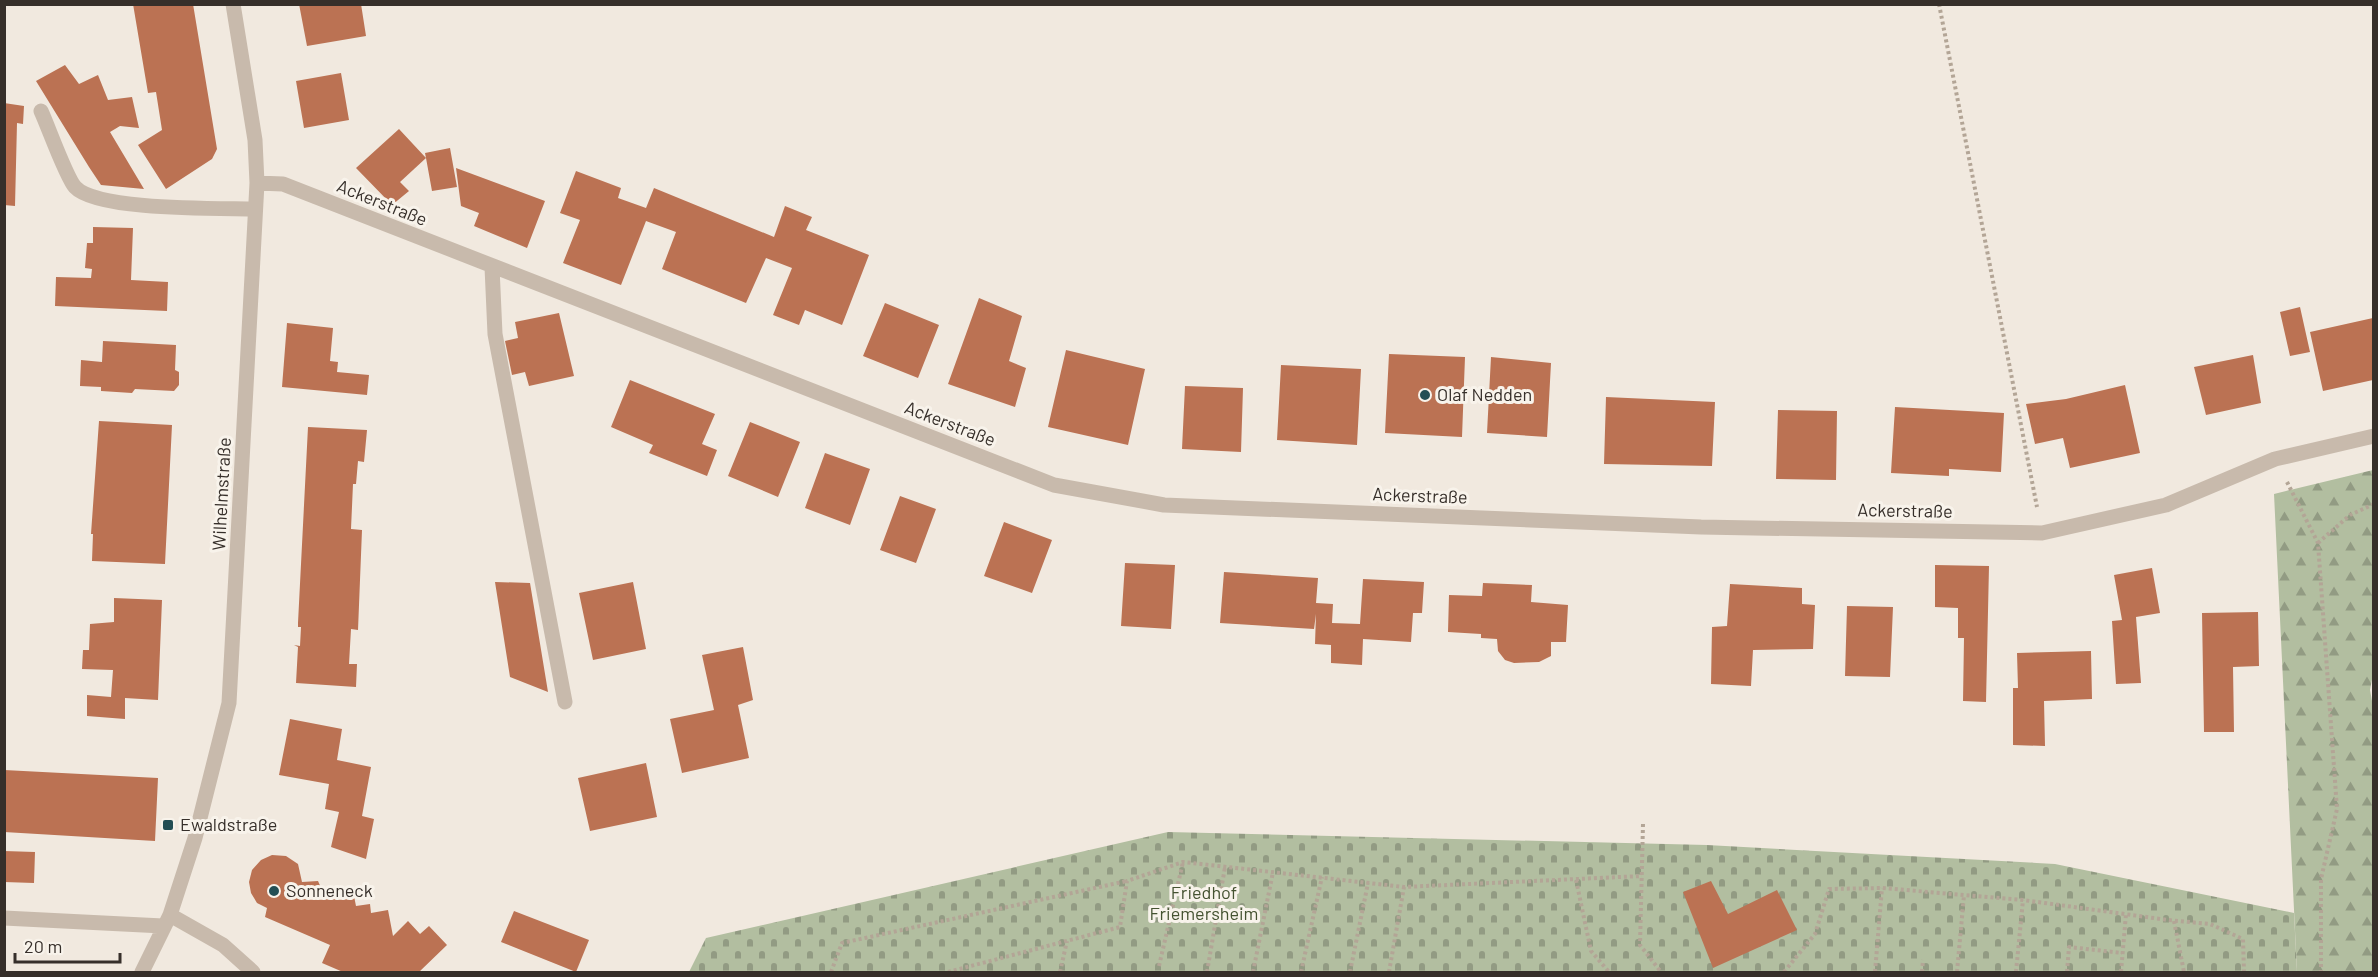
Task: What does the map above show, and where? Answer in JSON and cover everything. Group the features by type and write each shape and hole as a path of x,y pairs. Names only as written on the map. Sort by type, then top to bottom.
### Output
{"street":[{"name":"Wilhelmstraße","path":"142,972 167,921 205,805 229,703 257,183 255,140 233,4"},
{"path":"41,111 74,186 88,196 160,206 255,209"},
{"name":"Ackerstraße","path":"257,183 283,184 1054,485 1164,505 1701,527 2042,533 2166,505 2275,459 2373,436"},
{"path":"492,267 495,334 565,702"},
{"path":"4,918 167,921 223,945 253,972"}],"path":[{"path":"1939,4 2042,533"},
{"path":"2275,459 2318,543 2337,809 2321,879 2321,972"},
{"path":"2318,543 2350,515 2373,504"},
{"path":"1643,824 1640,945 1661,972"},
{"path":"831,972 842,943 1127,881 1183,861 1404,887 1642,876"},
{"path":"1159,966 1183,861"},
{"path":"1207,972 1224,867"},
{"path":"1253,972 1273,872"},
{"path":"1301,972 1322,877"},
{"path":"1576,880 1591,951 1609,972"},
{"path":"948,972 1120,927 1127,881"},
{"path":"1350,972 1368,883"},
{"path":"1389,972 1404,887"},
{"path":"1875,972 1882,888"},
{"path":"1784,972 1815,934 1829,889 1882,888 2023,900 2210,924 2244,939 2244,972"},
{"path":"1957,972 1964,895"},
{"path":"2016,972 2023,900"},
{"path":"2121,972 2126,914"},
{"path":"2174,921 2184,972"},
{"path":"1060,972 1067,941"},
{"path":"2067,972 2069,947 2122,953"},
{"path":"1922,972 1923,960"}],"green space":[{"path":"2373,470 2374,669 2370,690 2374,712 2373,972 2297,972 2274,494"},
{"name":"Friedhof Friemersheim","path":"1168,832 1707,845 2055,864 2294,913 2297,972 689,972 706,938"}],"building":[{"path":"133,4 193,4 217,149 212,159 166,189 138,145 162,130 156,92 148,93"},
{"path":"299,4 361,4 366,36 307,46"},
{"path":"65,65 79,84 98,75 108,100 132,97 139,128 120,126 110,132 144,189 101,185 89,167 36,81"},
{"path":"341,73 349,120 304,128 296,81"},
{"path":"4,103 24,106 23,124 17,123 15,206 4,205"},
{"path":"399,129 426,158 400,182 409,191 392,205 356,168"},
{"path":"450,148 457,187 432,191 425,153"},
{"path":"456,168 545,201 527,248 474,226 479,213 461,206"},
{"path":"576,171 621,188 618,198 646,208 654,188 774,237 785,206 812,217 806,230 869,255 842,325 805,310 799,325 773,315 792,268 766,258 746,303 662,269 676,232 646,221 621,285 563,263 580,220 560,213"},
{"path":"93,227 133,228 131,280 168,282 167,311 55,306 56,277 91,278 92,269 85,268 87,243 93,243"},
{"path":"979,298 1022,316 1009,361 1026,368 1015,407 948,384"},
{"path":"885,303 939,325 918,378 863,356"},
{"path":"2300,307 2310,352 2290,356 2280,312"},
{"path":"559,313 574,376 529,386 525,372 512,375 505,341 518,338 515,322"},
{"path":"2373,318 2373,380 2323,391 2310,332"},
{"path":"287,323 333,328 330,361 338,362 337,372 369,375 367,395 282,387"},
{"path":"103,341 176,345 175,370 179,372 179,385 174,391 135,389 132,393 101,391 101,387 80,386 81,360 102,362"},
{"path":"1066,350 1145,369 1128,445 1048,427"},
{"name":"Olaf Nedden","path":"1389,354 1465,357 1462,437 1385,433"},
{"path":"2253,355 2261,403 2206,415 2194,367"},
{"path":"1491,357 1551,363 1547,437 1487,433"},
{"path":"1281,365 1361,369 1357,445 1277,440"},
{"path":"630,380 715,414 702,444 717,450 707,476 649,453 653,445 611,427"},
{"path":"2125,385 2140,453 2070,468 2063,438 2035,444 2026,404 2066,399"},
{"path":"1185,386 1243,388 1241,452 1182,449"},
{"path":"1606,397 1715,402 1712,466 1604,464"},
{"path":"1895,407 2004,413 2001,472 1949,469 1949,476 1891,473"},
{"path":"1778,410 1837,411 1836,480 1776,479"},
{"path":"99,421 172,425 165,564 92,561 93,534 91,534"},
{"path":"750,422 800,442 778,497 728,476"},
{"path":"308,427 367,430 364,462 358,461 356,484 353,484 351,529 362,530 358,630 351,629 349,664 357,664 356,687 296,683 298,647 294,645 300,646 301,627 298,627 298,623"},
{"path":"825,453 870,469 850,525 805,508"},
{"path":"900,496 936,509 916,563 880,550"},
{"path":"1004,522 1052,540 1032,593 984,576"},
{"path":"1125,563 1175,565 1171,629 1121,626"},
{"path":"1935,565 1989,566 1986,702 1963,701 1964,638 1958,638 1958,608 1935,607"},
{"path":"2152,568 2160,613 2136,617 2141,683 2116,684 2112,621 2122,620 2114,575"},
{"path":"1224,572 1318,578 1316,603 1333,604 1332,623 1360,624 1363,579 1424,582 1422,613 1413,613 1411,642 1363,639 1362,665 1331,663 1331,645 1315,644 1316,614 1314,629 1220,623"},
{"path":"495,582 530,583 548,692 510,677"},
{"path":"633,582 646,649 593,660 579,593"},
{"path":"1483,583 1532,585 1531,602 1568,605 1566,642 1551,642 1551,656 1539,662 1514,663 1505,660 1498,651 1497,639 1481,638 1481,634 1448,632 1449,595 1482,596"},
{"path":"1730,584 1802,588 1802,604 1815,605 1813,649 1753,650 1751,686 1711,684 1712,627 1727,626"},
{"path":"114,598 162,600 158,700 125,698 125,719 87,716 87,695 111,697 113,670 82,669 83,650 89,650 90,624 114,622"},
{"path":"1847,606 1893,607 1890,677 1845,676"},
{"path":"2258,612 2259,666 2233,667 2234,732 2204,732 2202,613"},
{"path":"743,647 753,700 738,705 749,758 682,773 670,719 714,710 702,655"},
{"path":"2091,651 2092,699 2044,701 2045,746 2013,745 2013,688 2018,688 2017,653"},
{"path":"290,719 342,729 337,760 371,767 362,816 374,819 366,859 331,847 339,812 325,809 329,784 279,775"},
{"path":"646,763 657,817 590,831 578,778"},
{"path":"4,770 158,778 155,841 4,832"},
{"path":"4,851 35,852 34,883 4,882"},
{"path":"272,855 286,856 298,864 302,882 318,881 322,890 338,888 339,898 354,896 356,906 370,904 371,913 388,910 393,936 408,921 420,934 429,926 447,945 419,972 343,972 322,963 330,945 265,917 267,908 257,903 251,893 249,882 252,870 261,860"},
{"path":"1711,881 1728,914 1777,890 1797,930 1713,968 1683,892"},
{"path":"514,911 589,940 576,972 501,942"}],"place":[{"name":"Olaf Nedden","path":"1425,395"},
{"name":"Ewaldstraße","path":"168,825"},
{"name":"Sonneneck","path":"274,891"}]}
